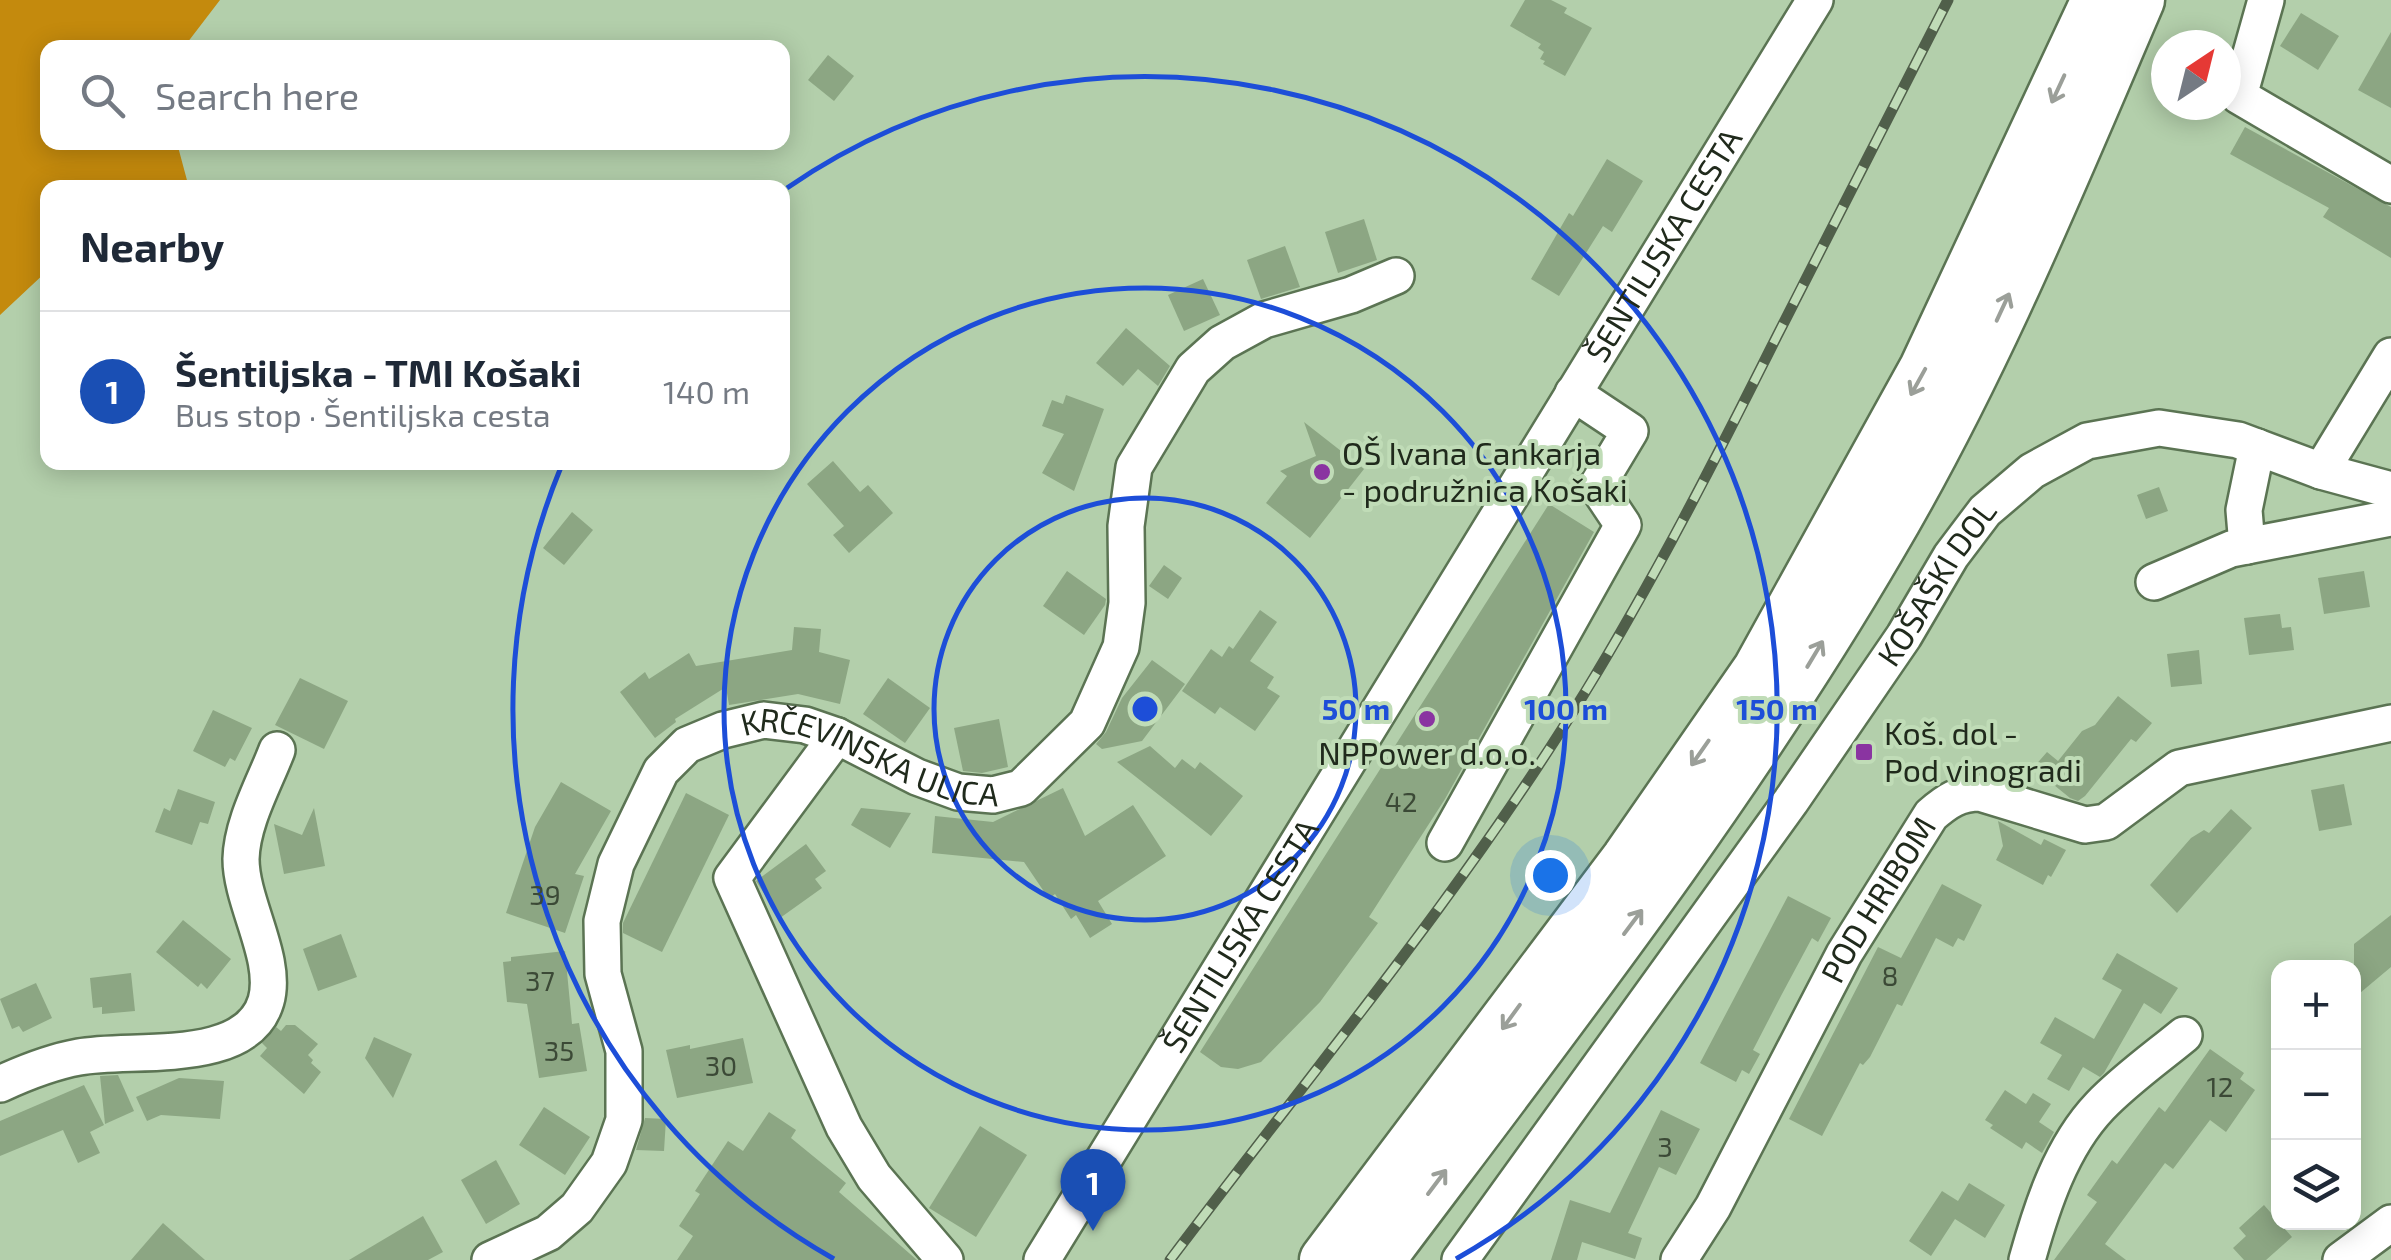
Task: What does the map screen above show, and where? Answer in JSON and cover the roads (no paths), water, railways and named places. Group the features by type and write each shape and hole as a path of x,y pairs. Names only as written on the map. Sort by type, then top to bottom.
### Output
{"highway":[{"path":"1325,1260 1627,859 1758,670 1925,368 2097,0"},
{"path":"1379,1260 1661,885 1790,695 1883,542 1971,378 2139,0"}],"street":[{"path":"2266,0 2239,96 2391,185"},
{"name":"ŠENTILJSKA CESTA","path":"1042,1260 1573,393 1801,5"},
{"name":"KRČEVINSKA ULICA","path":"490,1260 548,1232 578,1208 609,1163 624,1120 624,1051 603,974 602,921 616,864 661,771 688,745 764,720 805,725 838,736 918,777 958,792 993,796 1021,788 1087,722 1121,648 1127,603 1126,526 1134,467 1193,369 1222,343 1264,320 1350,295 1396,276"},
{"path":"2321,471 2391,356"},
{"path":"1445,844 1623,525 1597,486 1630,431 1573,393"},
{"name":"KOŠAŠKI DOL","path":"1460,1260 1791,801 1904,636 1952,556 1986,511 2032,471 2087,441 2160,428 2256,446 2321,471 2391,490"},
{"path":"2246,546 2244,510 2256,446"},
{"path":"2154,582 2231,550 2391,518"},
{"name":"POD HRIBOM","path":"1679,1260 1712,1207 1844,954 1932,815 1944,803 1963,793 1980,793 2084,825 2097,825 2179,768 2391,723"},
{"path":"838,736 732,878 844,1127 874,1177 945,1260"},
{"path":"0,1084 31,1069 81,1056 208,1048 239,1036 254,1022 266,1001 268,975 241,860 244,835 276,750"},
{"path":"2028,1260 2039,1217 2063,1160 2099,1106 2184,1034"},
{"path":"2341,1260 2391,1223"}],"railway":[{"path":"1170,1260 1488,840 1584,694 1708,472 1948,0"}],"place":[{"name":"OŠ Ivana Cankarja - podružnica Košaki","path":"1322,472"},
{"name":"NPPower d.o.o.","path":"1427,719"},
{"name":"Koš. dol - Pod vinogradi","path":"1864,752"},
{"name":"Šentiljska - TMI Košaki","path":"1093,1231"}]}
